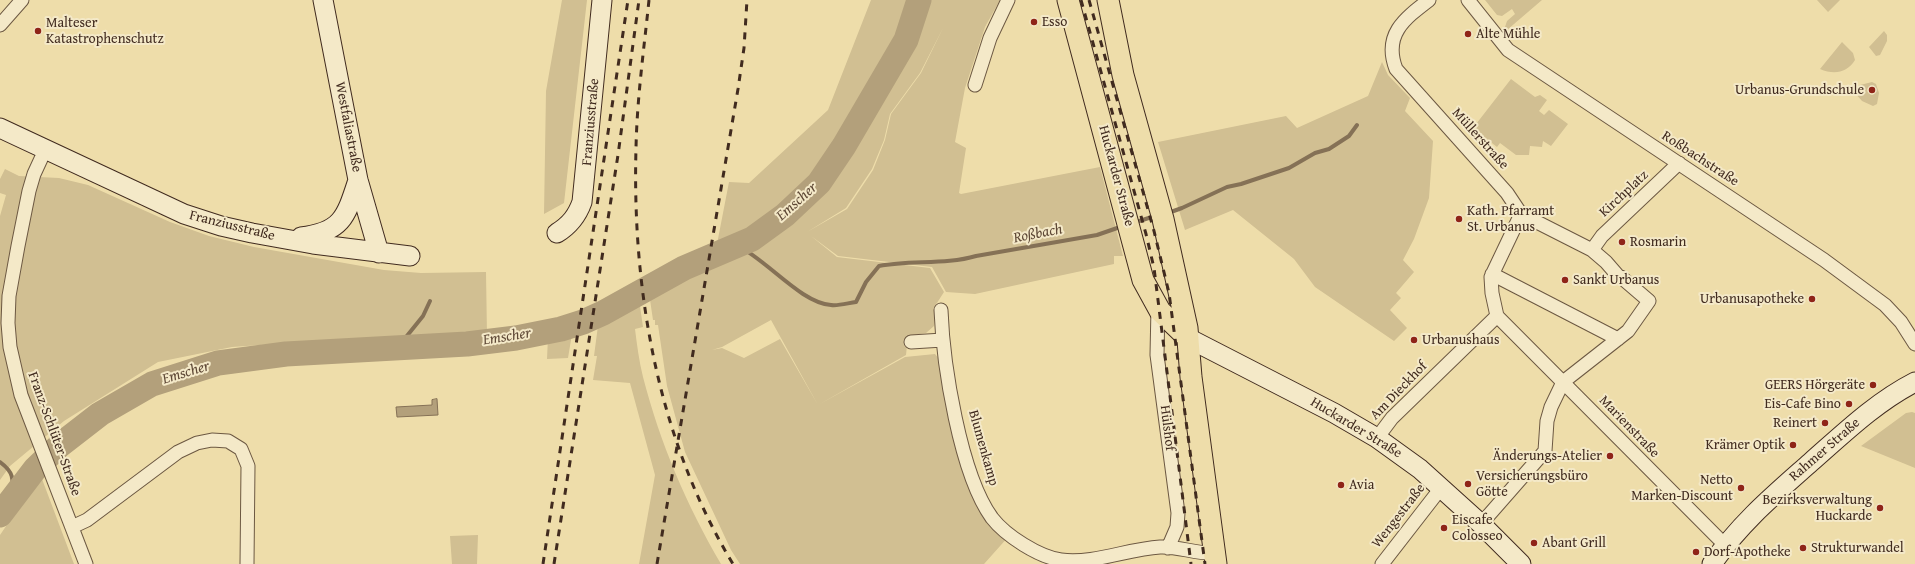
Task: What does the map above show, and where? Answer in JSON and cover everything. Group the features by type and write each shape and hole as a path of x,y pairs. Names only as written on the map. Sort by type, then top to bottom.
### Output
{"main road":[{"name":"Huckarder Straße","path":"1068,0 1144,280 1158,307 1174,326 1188,338"},
{"path":"1108,0 1124,75 1158,202 1188,338 1191,377 1215,558"}],"street":[{"path":"0,25 22,0"},
{"name":"Westfaliastraße","path":"324,0 358,180 379,253"},
{"name":"Franziusstraße","path":"557,233 566,228 575,218 582,202 602,0"},
{"path":"975,85 990,38 1008,0"},
{"name":"Müllerstraße","path":"1429,0 1408,16 1396,33 1391,49 1396,69 1507,193 1521,214"},
{"name":"Roßbachstraße","path":"1468,0 1508,50 1824,260 1880,301 1901,322 1915,344"},
{"name":"Franziusstraße","path":"0,128 46,148 184,214 244,232 285,239 320,239 379,253 410,256"},
{"name":"Franz-Schlüter-Straße","path":"46,148 34,174 29,191 9,296 8,323 10,347 14,372 21,395 86,564"},
{"name":"Kirchplatz","path":"1592,250 1602,236 1679,163"},
{"path":"320,239 343,217 351,203 358,180"},
{"path":"1481,524 1545,451 1549,414 1554,397 1563,382 1628,331 1649,301 1620,277 1592,250 1521,214 1492,274 1492,293 1497,316"},
{"path":"1492,274 1618,339"},
{"name":"Hülshof","path":"1158,307 1158,355 1178,513 1177,527 1168,548"},
{"name":"Blumenkamp","path":"941,310 943,340 950,387 969,468 980,495 992,518 1010,536 1033,550 1060,560 1090,560 1156,548 1168,548 1204,553 1215,558"},
{"name":"Marienstraße","path":"1497,316 1724,545"},
{"name":"Am Dieckhof","path":"1377,438 1392,418 1497,316"},
{"name":"Huckarder Straße","path":"1188,338 1334,413 1377,438 1420,469 1481,524 1521,564"},
{"path":"911,342 943,340"},
{"name":"Rahmer Straße","path":"1712,564 1724,545 1750,516 1876,406 1915,382"},
{"path":"72,527 88,520 178,452 205,441 228,441 241,448 248,466 246,564"},
{"name":"Wengestraße","path":"1382,564 1441,488"}],"shaded area":[{"path":"562,0 587,0 564,203 544,214 546,91"},
{"path":"871,0 1000,0 985,27 965,88 955,142 966,148 959,193 961,194 1100,167 1123,256 1114,256 1114,264 975,294 946,292 932,267 838,256 811,236 837,257 930,268 944,292 935,306 934,326 926,333 908,336 906,355 818,405 905,357 935,354 947,369 969,468 1009,536 984,564 740,564 731,550 685,452 667,386 658,325 655,325 655,320 653,320 649,293 716,262 717,244 729,182 749,183 828,110","holes":["943,28 921,73 891,114 885,140 873,170 847,209 807,232 846,208 872,169 884,140 890,114 920,73","771,320 818,405 780,339 744,358 722,348 712,350 722,347"]},
{"path":"1485,0 1542,0 1507,30 1505,27 1507,21 1515,14 1512,9 1502,16 1497,15"},
{"path":"1817,0 1840,0 1828,12"},
{"path":"1884,31 1887,35 1887,41 1880,55 1876,56 1869,47"},
{"path":"1842,42 1853,53 1855,60 1852,64 1840,72 1830,72 1820,69"},
{"path":"1382,62 1388,75 1410,98 1405,111 1433,141 1429,198 1414,239 1403,260 1414,272 1396,293 1401,298 1390,310 1407,328 1394,341 1315,287 1294,259 1233,210 1185,230 1158,142 1286,116 1297,128 1368,96"},
{"path":"1511,79 1535,97 1540,95 1547,100 1539,111 1544,115 1549,110 1568,124 1551,146 1543,141 1542,147 1530,146 1529,155 1516,155 1500,143 1497,147 1473,128"},
{"path":"1872,82 1876,84 1879,93 1877,104 1873,106 1862,101 1854,92 1854,88"},
{"path":"5,169 19,176 59,178 88,185 170,222 209,236 254,247 384,270 421,273 486,272 487,336 360,338 232,347 158,362 64,421 10,466 0,480 0,216 6,195 0,193 0,179"},
{"path":"639,299 643,327 635,329 640,365 650,402 666,450 686,497 721,564 639,564 655,475 630,383 593,380 597,356 594,356 599,318"},
{"path":"572,334 568,358 547,359 548,337"},
{"path":"437,399 438,415 397,417 396,407 432,405 432,400"},
{"path":"1906,413 1915,413 1915,468 1861,446"},
{"path":"42,479 74,564 0,564 0,535 19,507"},
{"path":"478,535 477,564 452,564 450,536"}],"waterway":[{"name":"Emscher","path":"0,515 35,469 60,445 100,414 152,384 218,363 286,354 467,344 516,338 561,329 583,322 603,313 684,268 752,239 785,215 819,183 844,146 906,40 919,0"},
{"name":"Roßbach","path":"1168,213 1227,187 1241,184 1289,168 1315,153 1329,149 1349,136 1357,125"},
{"name":"Roßbach","path":"1133,223 1155,216"},
{"name":"Roßbach","path":"738,246 749,252 808,297 820,302 837,305 856,302 866,282 879,266 903,263 953,261 1097,235 1123,226"},
{"path":"398,347 423,316 430,301"},
{"path":"0,462 11,473 13,486 12,497"}],"railway":[{"path":"543,564 628,0"},
{"path":"554,564 618,155 639,0"},
{"path":"649,0 639,92 636,148 636,202 639,256 645,310 655,363 668,416 686,467 707,516 733,564"},
{"path":"657,564 738,89 744,48 747,0"},
{"path":"1081,0 1146,234 1154,268 1191,564"},
{"path":"1089,0 1154,231 1169,293 1205,564"}],"place":[{"name":"Esso","path":"1034,22"},
{"name":"Malteser Katastrophenschutz","path":"38,31"},
{"name":"Alte Mühle","path":"1468,34"},
{"name":"Urbanus-Grundschule","path":"1872,90"},
{"name":"Kath. Pfarramt St. Urbanus","path":"1459,219"},
{"name":"Rosmarin","path":"1622,242"},
{"name":"Sankt Urbanus","path":"1565,280"},
{"name":"Urbanusapotheke","path":"1812,299"},
{"name":"Urbanushaus","path":"1414,340"},
{"name":"GEERS Hörgeräte","path":"1873,385"},
{"name":"Eis-Cafe Bino","path":"1849,404"},
{"name":"Reinert","path":"1825,423"},
{"name":"Krämer Optik","path":"1793,445"},
{"name":"Änderungs-Atelier","path":"1610,456"},
{"name":"Versicherungsbüro Götte","path":"1468,484"},
{"name":"Avia","path":"1341,485"},
{"name":"Netto Marken-Discount","path":"1741,488"},
{"name":"Bezirksverwaltung Huckarde","path":"1880,508"},
{"name":"Eiscafe Colosseo","path":"1444,528"},
{"name":"Abant Grill","path":"1534,543"},
{"name":"Strukturwandel","path":"1803,548"},
{"name":"Dorf-Apotheke","path":"1696,552"}]}
